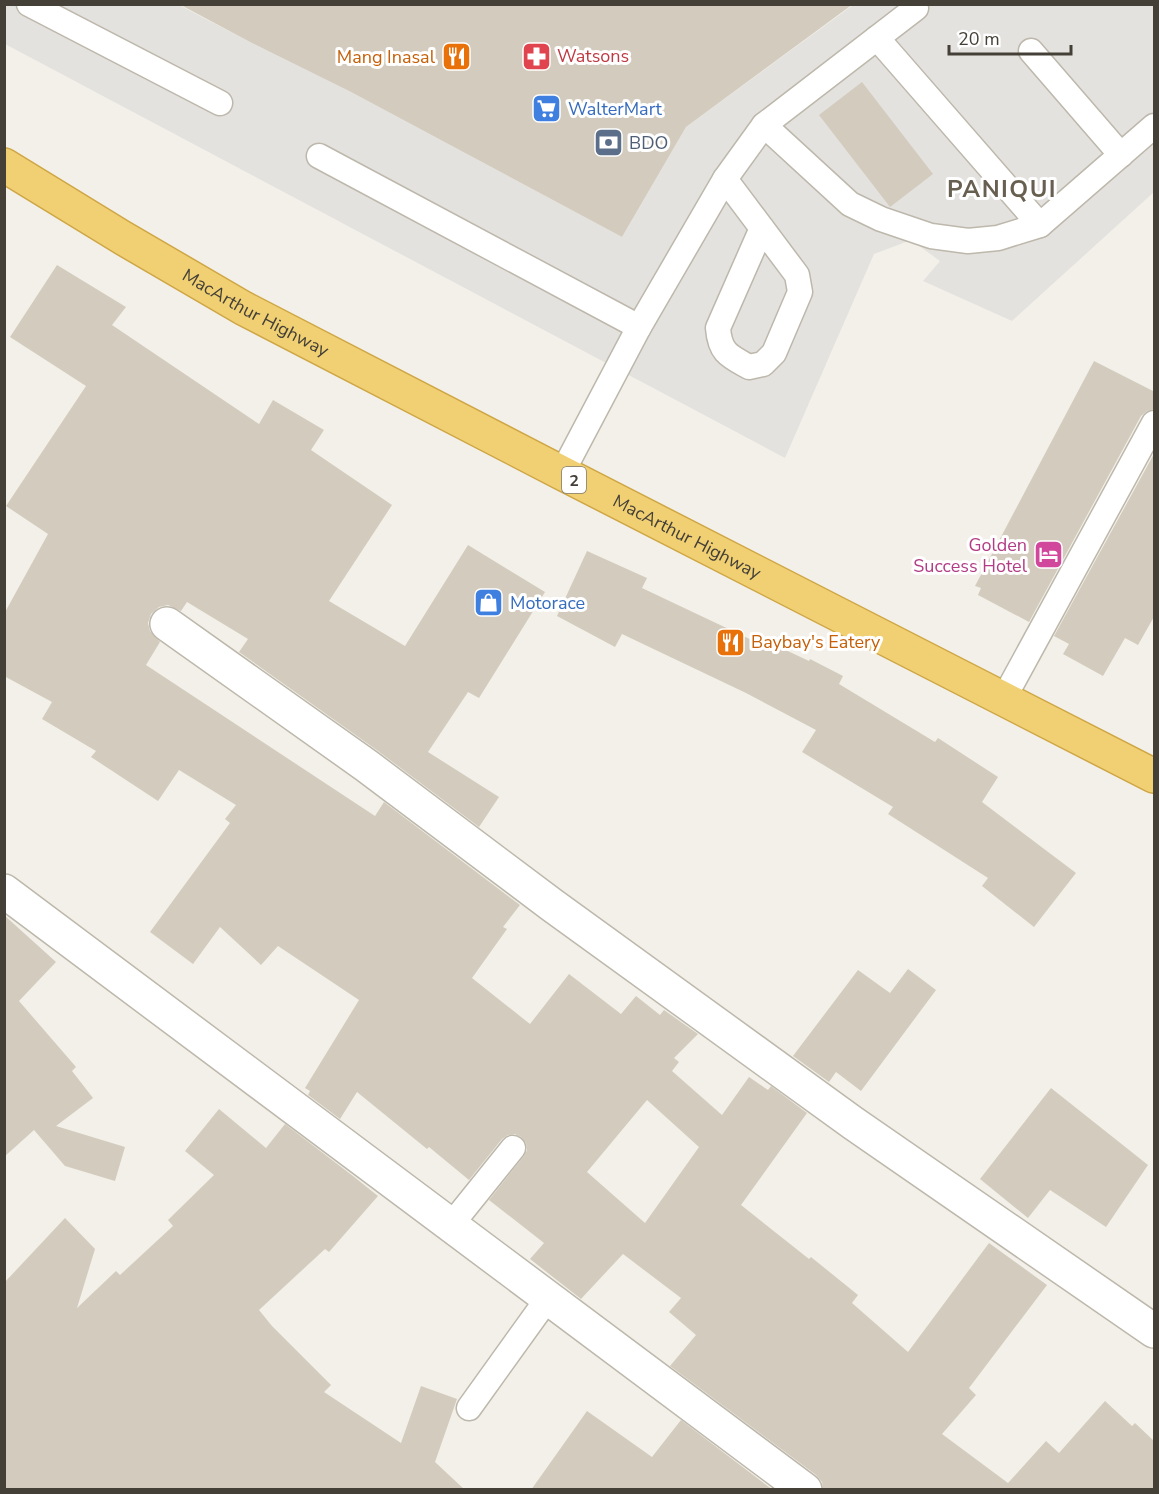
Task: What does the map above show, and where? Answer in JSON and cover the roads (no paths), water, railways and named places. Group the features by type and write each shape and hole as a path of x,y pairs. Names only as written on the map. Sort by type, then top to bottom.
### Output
{"highway":[{"name":"MacArthur Highway","path":"4,165 243,308 1155,776"}],"street":[{"path":"167,624 367,766 552,905 834,1109 1155,1331"},
{"path":"4,891 805,1490"}],"lane":[{"path":"29,4 219,103"},
{"path":"562,473 639,327 725,179 764,125 916,8"},
{"path":"877,38 1040,225"},
{"path":"1031,51 1121,155"},
{"path":"764,125 850,204 880,219 931,236 968,241 998,238 1040,225 1155,126"},
{"path":"319,156 639,327"},
{"path":"725,179 762,228 797,275 800,292 774,353 763,364 749,367 728,355 719,344 718,328 762,228"},
{"path":"1004,698 1155,423"},
{"path":"451,1225 513,1148"},
{"path":"469,1408 549,1298"}],"place":[{"name":"Watsons","path":"536,56"},
{"name":"Mang Inasal","path":"456,57"},
{"name":"WalterMart","path":"547,109"},
{"name":"BDO","path":"608,143"},
{"name":"Golden Success Hotel","path":"1048,555"},
{"name":"Motorace","path":"489,603"},
{"name":"Baybay's Eatery","path":"730,642"}],"district":[{"name":"PANIQUI","path":"1002,189"}]}
